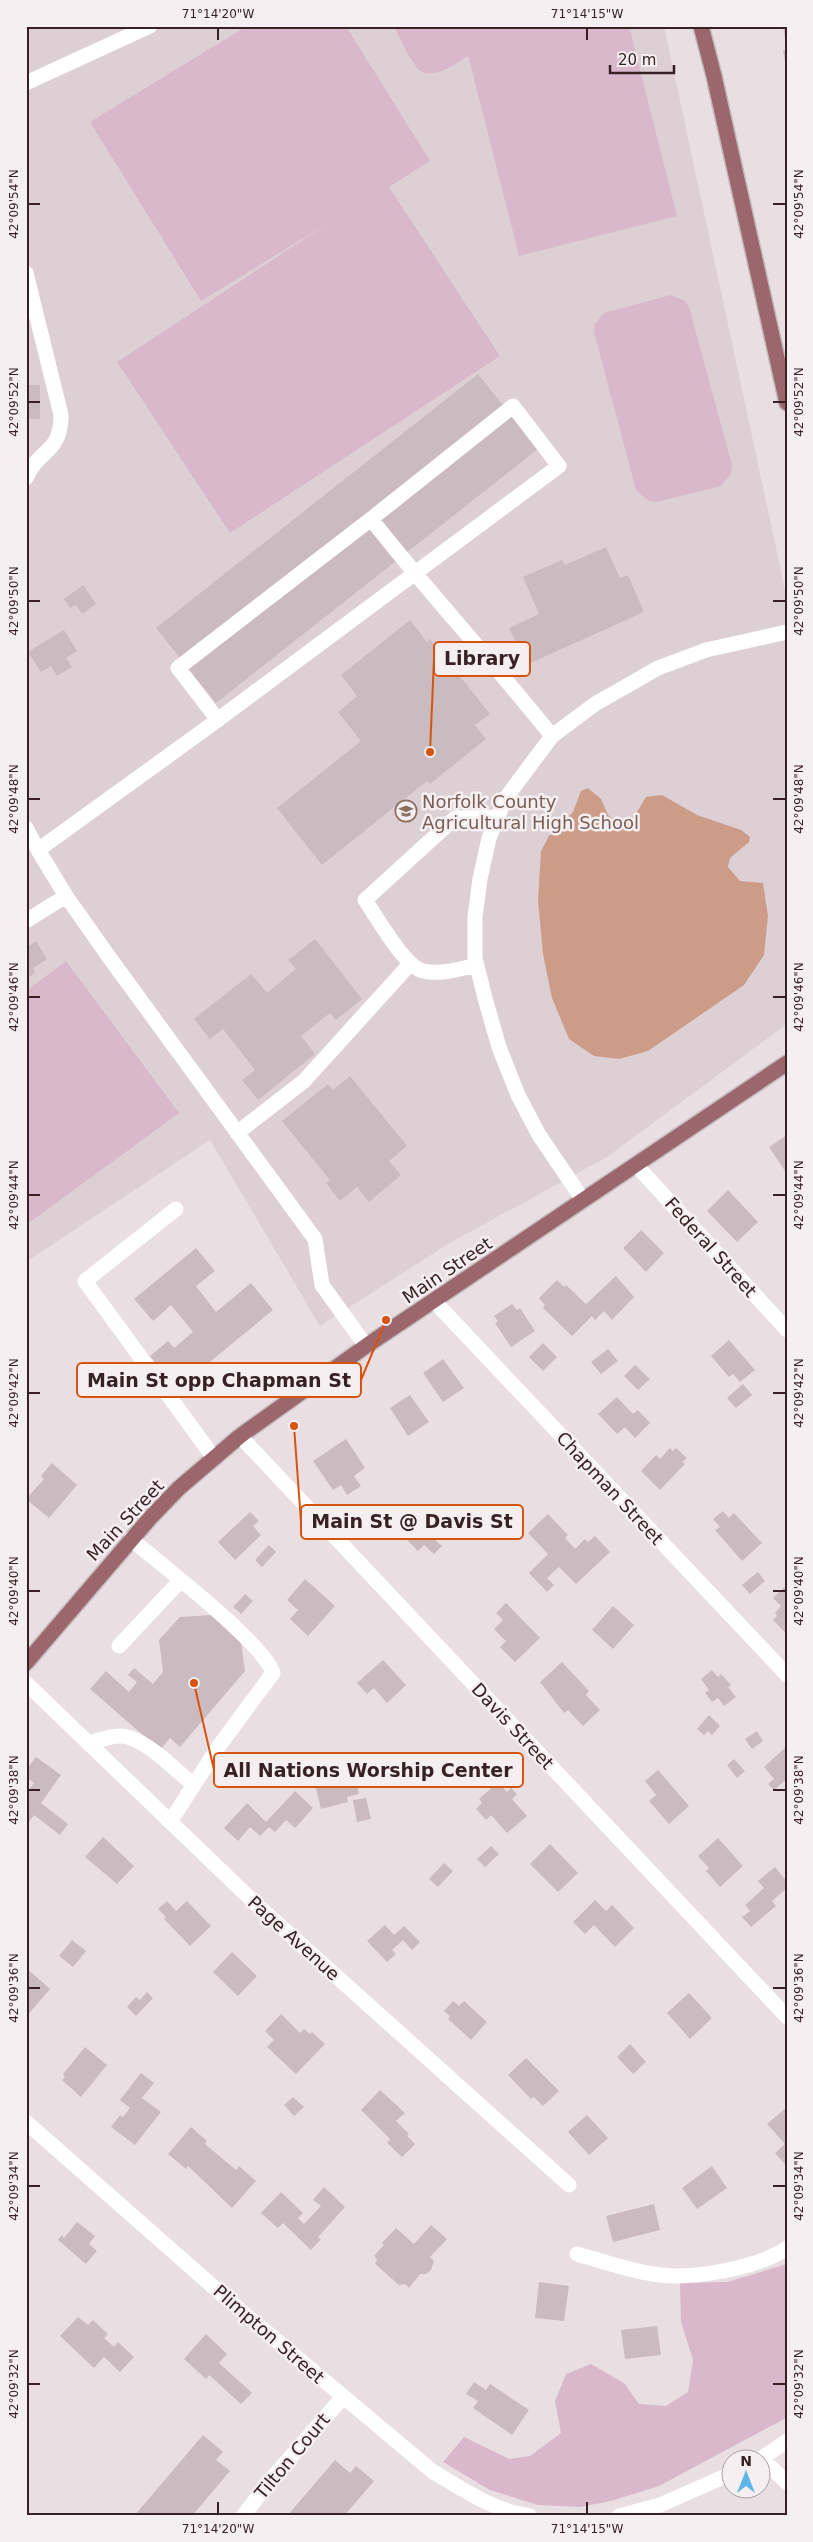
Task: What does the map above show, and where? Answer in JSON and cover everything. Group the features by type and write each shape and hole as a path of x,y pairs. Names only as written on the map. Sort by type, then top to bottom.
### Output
{"main road":[{"path":"701,26 716,85 787,403"},
{"name":"Main Street","path":"26,1663 130,1539 179,1488 240,1436 366,1346 787,1063"}],"street":[{"path":"26,83 150,26"},
{"path":"26,273 61,415 61,433 53,447 32,465 26,478"},
{"path":"38,850 218,720 415,575 559,466 513,406 178,668 218,720"},
{"path":"371,518 415,575 512,686 552,736"},
{"path":"583,1200 539,1134 518,1095 499,1047 477,966 475,917 480,879 489,838 505,799 552,736 595,704 658,668 706,650 787,632"},
{"path":"477,966 442,972 423,971 410,964 365,900 454,818 497,818"},
{"path":"26,828 66,896 315,1239 322,1285 366,1346"},
{"path":"26,921 66,896"},
{"path":"237,1133 304,1081 410,964"},
{"name":"Federal Street","path":"636,1164 787,1330"},
{"path":"176,1210 85,1282 214,1458"},
{"name":"Chapman Street","path":"434,1301 787,1676"},
{"name":"Davis Street","path":"240,1436 787,2017"},
{"path":"130,1539 241,1632 270,1665 273,1673 170,1822"},
{"path":"119,1646 180,1581"},
{"name":"Page Avenue","path":"26,1683 257,1905 569,2185"},
{"path":"89,1743 107,1737 130,1738 145,1746 194,1785"},
{"name":"Plimpton Street","path":"26,2122 342,2397 432,2471 495,2506 530,2516"},
{"path":"577,2254 660,2275 710,2272 749,2266 787,2248"},
{"name":"Tilton Court","path":"243,2516 274,2476 342,2397"},
{"path":"770,2452 787,2441"},
{"path":"770,2468 787,2483"},
{"path":"619,2516 660,2504 720,2478"}],"shaded area":[{"name":"Norfolk County Agricultural High School","path":"26,26 664,26 787,599 787,1024 607,1157 448,1244 320,1326 210,1140 26,1262"},
{"path":"247,26 346,26 430,161 389,187 500,356 230,533 117,362 330,222 201,301 90,122"},
{"path":"394,26 629,26 677,216 519,256 468,55 459,62 440,71 434,73 422,72 411,58"},
{"path":"671,295 685,301 689,307 732,465 731,473 721,486 656,502 649,501 636,490 594,332 595,324 604,313"},
{"path":"588,788 601,799 608,815 618,822 634,817 646,797 662,795 697,815 741,830 750,837 749,842 730,858 728,867 740,881 763,883 768,916 764,955 744,985 648,1051 619,1059 594,1056 569,1039 552,998 543,954 538,900 541,851 549,836 573,812 581,791"},
{"path":"66,961 179,1113 26,1225 26,991"},
{"path":"787,2264 786,2418 726,2450 720,2450 720,2453 659,2486 611,2501 580,2507 538,2505 490,2490 443,2462 464,2437 509,2459 530,2456 561,2433 555,2401 566,2374 591,2364 624,2383 639,2404 666,2406 688,2392 693,2360 681,2322 680,2283 727,2282"}],"building":[{"path":"783,26 787,26 787,44 786,44"},
{"path":"787,50 787,66 786,66 783,51"},
{"path":"478,374 538,449 216,703 156,628"},
{"path":"26,385 40,385 40,419 26,419"},
{"path":"606,547 620,578 628,575 644,612 526,665 509,628 539,614 523,577 562,560 565,565"},
{"path":"83,585 96,604 82,614 76,605 70,608 64,599"},
{"path":"410,620 427,642 430,639 490,714 475,725 486,739 430,784 427,781 322,865 277,808 361,741 338,712 357,696 341,675"},
{"path":"64,630 77,651 66,658 72,667 57,676 51,666 41,672 28,652"},
{"path":"315,939 362,999 336,1020 330,1013 301,1036 315,1054 258,1100 242,1080 255,1070 223,1029 210,1039 194,1019 251,974 267,993 296,969 288,960"},
{"path":"36,941 47,959 33,968 35,973 26,979 26,948"},
{"path":"350,1076 407,1146 389,1161 401,1175 369,1202 357,1187 340,1201 326,1183 330,1180 282,1121 328,1084 333,1090"},
{"path":"787,1135 787,1174 769,1147"},
{"path":"728,1190 758,1222 737,1242 707,1211"},
{"path":"641,1230 664,1253 646,1272 623,1248"},
{"path":"196,1248 215,1271 196,1286 216,1312 251,1283 273,1310 177,1389 150,1356 168,1341 174,1348 193,1332 171,1305 153,1321 134,1299"},
{"path":"616,1276 634,1297 612,1320 604,1311 595,1320 592,1316 572,1336 543,1308 545,1305 539,1298 557,1280 564,1287 566,1285 586,1304"},
{"path":"512,1304 517,1310 520,1308 535,1331 511,1347 495,1323 498,1321 494,1316"},
{"path":"729,1340 755,1370 740,1382 733,1374 729,1377 711,1356"},
{"path":"543,1343 557,1357 543,1371 529,1357"},
{"path":"608,1349 618,1361 601,1374 591,1362"},
{"path":"443,1359 464,1388 443,1402 423,1373"},
{"path":"635,1365 650,1379 638,1390 624,1376"},
{"path":"743,1384 752,1395 736,1408 727,1398"},
{"path":"410,1395 429,1422 408,1436 390,1408"},
{"path":"617,1397 633,1414 638,1410 650,1423 635,1438 625,1427 617,1434 598,1414"},
{"path":"346,1439 365,1468 354,1476 361,1486 347,1495 341,1485 333,1490 313,1461"},
{"path":"670,1448 673,1451 676,1448 687,1458 682,1462 685,1464 660,1490 641,1471 656,1455 660,1459"},
{"path":"52,1463 77,1485 49,1518 26,1499 44,1479 41,1476"},
{"path":"723,1511 729,1518 734,1513 762,1543 742,1561 715,1530 720,1527 713,1519"},
{"path":"250,1512 259,1521 253,1526 261,1535 235,1560 218,1542"},
{"path":"548,1514 568,1535 565,1538 575,1549 585,1539 588,1542 595,1536 610,1552 576,1584 559,1567 547,1578 554,1585 547,1592 529,1573 548,1554 528,1533"},
{"path":"416,1515 436,1535 433,1538 442,1546 434,1554 424,1545 418,1551 399,1532"},
{"path":"269,1545 276,1552 262,1567 255,1560"},
{"path":"758,1572 765,1581 750,1594 742,1585"},
{"path":"305,1579 335,1606 308,1636 290,1619 298,1610 287,1600"},
{"path":"784,1587 787,1590 787,1630 785,1632 773,1620 777,1616 775,1613 781,1606 773,1598"},
{"path":"245,1594 253,1601 241,1614 233,1607"},
{"path":"506,1603 540,1638 515,1662 500,1647 506,1641 494,1629 503,1620 496,1613"},
{"path":"613,1606 634,1625 613,1649 592,1630"},
{"path":"211,1615 241,1643 245,1671 180,1747 170,1738 160,1750 90,1689 106,1671 129,1692 137,1682 128,1675 134,1668 153,1684 163,1672 159,1640 180,1617"},
{"path":"383,1660 406,1685 387,1703 374,1688 367,1694 357,1683"},
{"path":"562,1662 589,1691 586,1695 600,1710 583,1726 568,1710 564,1713 540,1682"},
{"path":"712,1670 718,1677 721,1674 731,1685 728,1687 736,1697 724,1706 718,1698 712,1702 705,1693 709,1690 701,1679"},
{"path":"709,1715 720,1726 712,1735 708,1731 704,1735 697,1729"},
{"path":"757,1731 763,1741 752,1749 745,1739"},
{"path":"787,1746 787,1779 774,1790 768,1784 774,1779 764,1767"},
{"path":"36,1757 61,1775 41,1803 68,1824 60,1835 34,1815 29,1822 26,1820 26,1794 34,1783 26,1777 26,1770"},
{"path":"734,1759 745,1771 737,1778 727,1765"},
{"path":"341,1770 343,1779 355,1776 359,1794 347,1797 348,1802 321,1809 313,1777"},
{"path":"658,1770 689,1806 669,1824 649,1801 656,1795 645,1781"},
{"path":"498,1782 507,1792 511,1788 517,1794 512,1799 527,1816 507,1833 491,1815 486,1820 476,1809 482,1803 479,1799"},
{"path":"295,1791 313,1808 295,1828 286,1820 275,1832 269,1827 260,1836 250,1827 238,1841 224,1828 247,1803 266,1822"},
{"path":"366,1798 371,1819 357,1822 353,1800"},
{"path":"103,1837 134,1866 117,1884 85,1857"},
{"path":"718,1838 743,1866 720,1887 706,1871 709,1868 698,1856"},
{"path":"550,1844 578,1873 558,1892 530,1864"},
{"path":"491,1846 499,1854 485,1867 477,1859"},
{"path":"444,1863 453,1871 438,1887 429,1879"},
{"path":"775,1867 787,1882 787,1888 772,1901 776,1906 751,1927 742,1917 750,1911 745,1905 764,1888 758,1881"},
{"path":"595,1900 606,1911 612,1905 634,1928 615,1947 594,1925 585,1934 573,1922"},
{"path":"167,1901 176,1911 187,1901 211,1926 190,1946 164,1919 166,1917 158,1909"},
{"path":"385,1925 394,1935 404,1926 420,1942 412,1950 403,1940 392,1950 396,1954 387,1962 367,1941"},
{"path":"72,1940 86,1951 73,1967 59,1956"},
{"path":"232,1952 257,1976 238,1996 213,1972"},
{"path":"26,1968 50,1989 26,2017"},
{"path":"147,1992 153,1998 136,2016 127,2007 136,1997 140,2000"},
{"path":"689,1993 712,2018 690,2039 667,2013"},
{"path":"453,2001 459,2006 464,2001 487,2022 471,2040 448,2019 450,2016 444,2011"},
{"path":"281,2014 300,2033 304,2029 310,2034 312,2032 325,2044 296,2074 267,2047 274,2040 265,2031"},
{"path":"630,2044 646,2062 633,2074 617,2057"},
{"path":"85,2047 107,2065 81,2097 62,2080 65,2077 63,2074"},
{"path":"526,2058 559,2091 543,2106 534,2097 531,2099 508,2075"},
{"path":"141,2073 154,2083 142,2098 161,2112 135,2145 111,2127 120,2115 123,2117 130,2108 120,2100"},
{"path":"380,2090 405,2113 396,2121 409,2134 407,2136 415,2144 402,2157 387,2143 390,2139 361,2110"},
{"path":"293,2097 304,2107 294,2116 284,2105"},
{"path":"787,2107 787,2162 785,2164 775,2153 785,2144 767,2124"},
{"path":"587,2115 608,2138 589,2155 568,2132"},
{"path":"191,2127 207,2141 205,2144 236,2170 239,2166 256,2181 232,2208 188,2166 186,2169 168,2154"},
{"path":"712,2166 727,2188 697,2209 682,2188"},
{"path":"324,2187 345,2207 318,2237 321,2239 311,2250 283,2223 278,2228 261,2213 281,2192 303,2213 298,2218 304,2224 321,2206 313,2200"},
{"path":"654,2204 660,2230 613,2242 606,2216"},
{"path":"77,2222 95,2236 89,2244 97,2251 86,2264 58,2240 62,2235 64,2238"},
{"path":"431,2225 447,2239 430,2257 434,2261 431,2270 426,2274 420,2274 409,2288 405,2284 399,2285 375,2264 377,2259 374,2256 384,2245 382,2243 396,2228 414,2244"},
{"path":"539,2282 569,2286 564,2321 535,2318"},
{"path":"78,2317 88,2325 93,2320 108,2334 104,2338 114,2347 118,2342 134,2357 120,2372 104,2357 94,2368 60,2336"},
{"path":"657,2326 661,2355 625,2359 621,2330"},
{"path":"206,2334 227,2354 219,2363 252,2393 241,2404 209,2375 206,2379 184,2359"},
{"path":"474,2382 486,2390 490,2384 529,2410 512,2435 473,2408 478,2401 466,2394"},
{"path":"203,2435 223,2452 216,2460 230,2471 192,2516 134,2516"},
{"path":"335,2460 350,2473 356,2466 374,2481 344,2516 287,2516"}],"place":[{"name":"Library","path":"430,752"},
{"name":"Norfolk County Agricultural High School","path":"406,811"},
{"name":"Main St opp Chapman St","path":"386,1320"},
{"name":"Main St @ Davis St","path":"294,1426"},
{"name":"All Nations Worship Center","path":"194,1683"}]}
